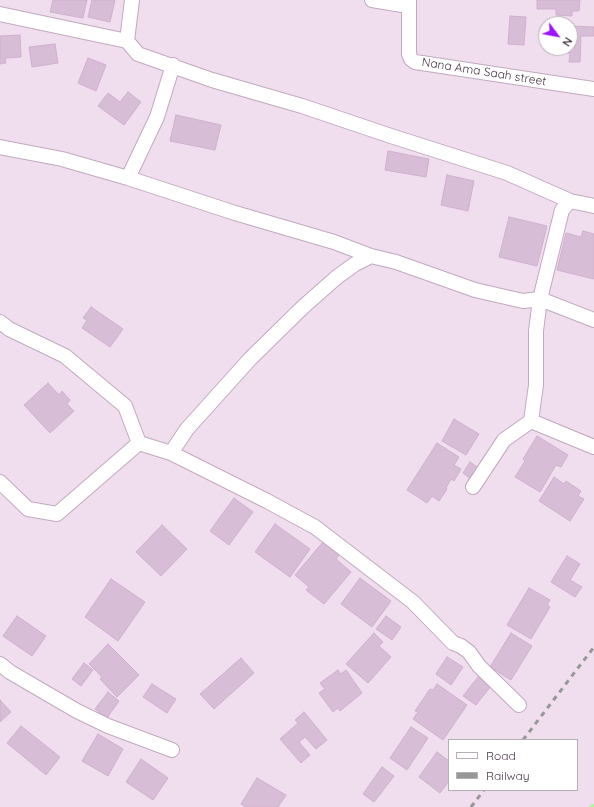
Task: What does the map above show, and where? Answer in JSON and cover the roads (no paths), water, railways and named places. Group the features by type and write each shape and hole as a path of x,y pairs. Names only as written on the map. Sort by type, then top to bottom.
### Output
{"street":[{"path":"127,41 132,0"},
{"path":"372,0 409,3"},
{"name":"Nana Ama Saah street","path":"409,3 409,54 411,59 415,62 594,89"},
{"path":"0,14 127,41 138,54 173,65 212,80 302,106 507,173 570,201 594,206"},
{"path":"128,178 157,117 173,65"},
{"path":"0,147 62,158 235,213 334,242 371,256 396,262 475,290 523,301 540,300 594,320"},
{"path":"473,487 504,440 532,421 536,385 536,331 540,300 562,210 570,201"},
{"path":"171,454 187,429 250,359 303,307 337,277 355,264 371,256"},
{"path":"0,322 9,329 65,356 125,406 139,442 171,454 315,527 413,602 453,643 470,652 479,666 520,705"},
{"path":"532,421 594,447"},
{"path":"0,482 28,509 57,514 139,442"},
{"path":"0,664 10,672 77,711 108,726 172,750"}],"railway":[{"path":"524,739 594,647"},
{"path":"471,807 483,791"}]}
